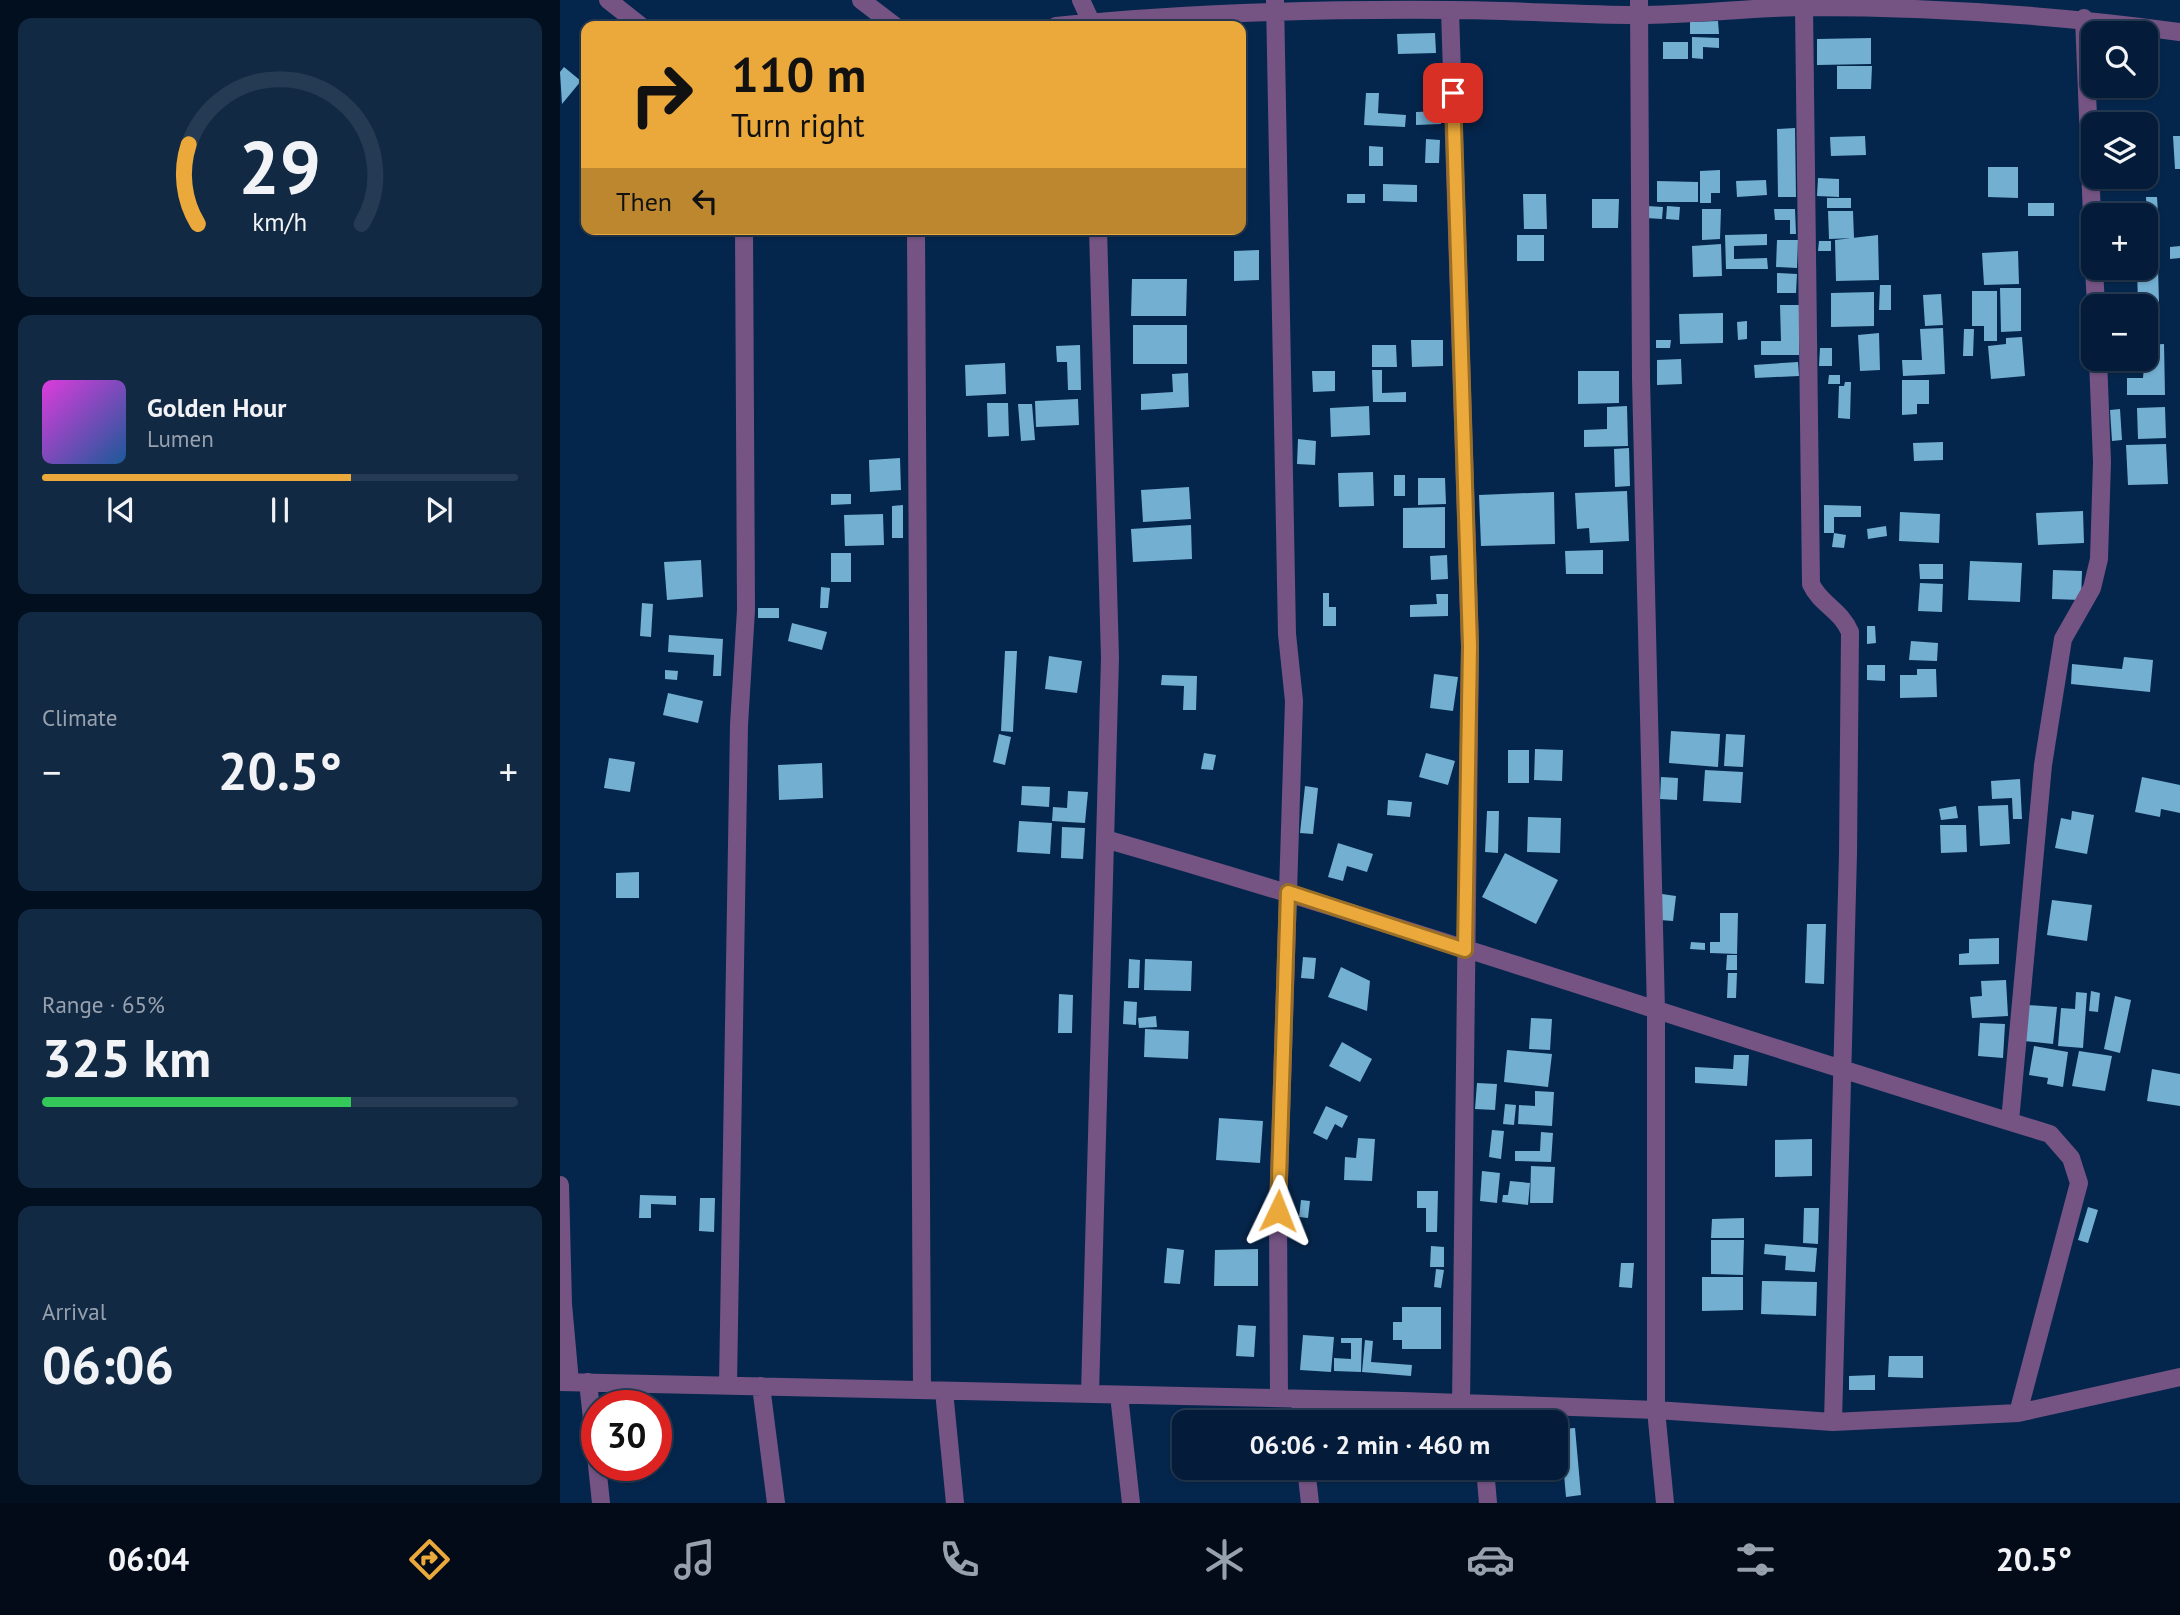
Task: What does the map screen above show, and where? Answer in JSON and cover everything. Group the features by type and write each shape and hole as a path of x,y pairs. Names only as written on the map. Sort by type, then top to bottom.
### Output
{"street":[{"path":"608,0 635,21"},
{"path":"861,0 888,21"},
{"path":"1081,0 1092,21"},
{"path":"1104,21 1152,8 1416,5 1450,10 1923,4 2057,8 2084,18 2180,32"},
{"path":"1275,6 1287,634 1294,701 1278,1211 1279,1398"},
{"path":"1804,7 1811,584 1817,598 1844,620 1850,632 1833,1422"},
{"path":"1639,8 1641,379 1656,1011 1656,1410 1665,1503"},
{"path":"1450,10 1470,646 1465,950 1474,1410"},
{"path":"2084,18 2091,203"},
{"path":"728,1385 739,739 746,610 744,235"},
{"path":"916,235 922,1390"},
{"path":"1090,1394 1110,658 1098,235"},
{"path":"2010,1121 2043,765 2063,639 2092,587 2099,559 2102,462 2098,371"},
{"path":"1105,839 1288,892 2050,1134 2071,1158 2079,1183 2018,1413"},
{"path":"560,1185 563,1304 570,1380 581,1415"},
{"path":"1568,1410 1656,1410 1833,1422 2018,1413 2180,1377"},
{"path":"570,1380 1279,1398 1460,1410"},
{"path":"761,1386 776,1503"},
{"path":"944,1391 955,1503"},
{"path":"1119,1395 1130,1503"},
{"path":"1300,1399 1301,1410"},
{"path":"1308,1480 1310,1503"},
{"path":"1486,1480 1488,1503"},
{"path":"599,1481 601,1503"}],"building":[{"path":"1718,21 1719,34 1690,34 1690,22"},
{"path":"1435,33 1436,53 1398,54 1397,34"},
{"path":"1692,37 1719,38 1719,48 1703,47 1703,59 1692,58"},
{"path":"1871,38 1871,64 1817,65 1817,39"},
{"path":"1663,42 1688,42 1688,59 1663,59"},
{"path":"1837,66 1872,66 1871,89 1837,89"},
{"path":"564,67 581,81 562,104 560,72"},
{"path":"1366,93 1379,93 1378,113 1406,115 1405,127 1364,125"},
{"path":"1440,111 1441,124 1416,125 1416,112"},
{"path":"1795,128 1796,197 1778,197 1777,129"},
{"path":"1865,136 1866,155 1831,156 1830,137"},
{"path":"2173,136 2180,136 2180,169 2175,169"},
{"path":"1426,139 1440,140 1439,163 1425,163"},
{"path":"1369,146 1383,147 1383,166 1369,166"},
{"path":"1988,167 2018,167 2018,198 1988,197"},
{"path":"1720,170 1720,193 1711,193 1711,203 1700,203 1700,171"},
{"path":"1818,178 1839,179 1839,197 1817,196"},
{"path":"1766,180 1767,195 1737,197 1736,181"},
{"path":"1657,181 1698,182 1698,202 1657,202"},
{"path":"1383,184 1417,185 1417,202 1383,201"},
{"path":"1347,194 1365,194 1365,203 1347,203"},
{"path":"1523,194 1546,194 1547,229 1524,229"},
{"path":"2146,197 2157,197 2157,203 2146,203"},
{"path":"1827,198 1851,198 1851,208 1827,208"},
{"path":"1592,199 1619,199 1618,228 1592,228"},
{"path":"2028,203 2054,203 2054,216 2028,216"},
{"path":"1647,206 1663,207 1662,219 1646,218"},
{"path":"1667,206 1680,207 1679,220 1666,219"},
{"path":"1702,209 1721,209 1720,239 1702,240"},
{"path":"1774,209 1795,209 1796,234 1790,234 1790,220 1775,220"},
{"path":"1828,211 1853,211 1854,238 1829,239"},
{"path":"1767,234 1767,245 1734,246 1734,259 1767,258 1768,269 1726,269 1725,235"},
{"path":"1517,235 1544,235 1544,261 1517,261"},
{"path":"1878,235 1879,280 1836,281 1835,240"},
{"path":"1777,240 1798,240 1797,268 1776,267"},
{"path":"1819,241 1831,241 1831,251 1818,251"},
{"path":"1721,244 1722,276 1693,277 1692,246"},
{"path":"2180,246 2180,258 2170,259 2170,247"},
{"path":"1259,250 1259,280 1234,281 1234,251"},
{"path":"2018,251 2019,284 1984,285 1982,253"},
{"path":"2158,266 2159,304 2158,294 2138,294 2137,280 2158,280"},
{"path":"1777,273 1797,274 1796,293 1777,293"},
{"path":"1132,279 1187,279 1186,316 1131,316"},
{"path":"1880,285 1891,285 1891,310 1879,310"},
{"path":"2000,288 2021,288 2021,331 2001,332"},
{"path":"1972,291 1997,291 1997,341 1984,341 1984,326 1972,326"},
{"path":"1874,292 1874,326 1831,327 1831,293"},
{"path":"1941,294 1943,325 1925,326 1923,295"},
{"path":"1780,305 1799,305 1799,355 1761,355 1761,341 1781,341"},
{"path":"1723,313 1723,343 1680,344 1679,314"},
{"path":"1747,321 1747,339 1738,340 1737,322"},
{"path":"1133,325 1187,325 1187,364 1133,364"},
{"path":"1943,328 1945,374 1903,376 1902,360 1922,360 1920,329"},
{"path":"1964,329 1974,329 1973,356 1963,356"},
{"path":"1879,333 1880,370 1860,371 1858,335"},
{"path":"2022,337 2025,376 1991,379 1988,346 2006,344 2006,338"},
{"path":"1411,340 1443,340 1443,366 1412,367"},
{"path":"1656,340 1671,340 1670,348 1656,348"},
{"path":"2158,344 2164,344 2165,395 2127,395 2127,378 2143,378 2144,371 2158,371"},
{"path":"1080,345 1081,390 1068,390 1067,362 1057,362 1056,346"},
{"path":"1372,345 1396,345 1397,367 1372,367"},
{"path":"1820,348 1832,348 1832,366 1819,366"},
{"path":"1681,359 1682,384 1657,385 1657,360"},
{"path":"1798,362 1799,376 1755,378 1754,365"},
{"path":"1005,363 1006,394 966,396 965,365"},
{"path":"1372,370 1382,370 1382,393 1406,392 1406,402 1373,402"},
{"path":"1312,371 1335,371 1335,391 1313,392"},
{"path":"1578,371 1619,371 1619,403 1578,404"},
{"path":"1188,373 1189,407 1141,410 1141,394 1173,392 1172,374"},
{"path":"1829,375 1840,375 1840,384 1828,384"},
{"path":"1902,380 1929,380 1929,404 1917,404 1917,414 1902,415"},
{"path":"1845,382 1851,382 1850,419 1838,418 1839,386 1844,386"},
{"path":"1078,399 1079,425 1036,427 1035,401"},
{"path":"987,403 1008,403 1009,436 988,437"},
{"path":"1018,404 1032,404 1035,440 1021,441"},
{"path":"1369,406 1370,435 1331,437 1330,408"},
{"path":"1627,406 1628,446 1584,447 1584,430 1607,429 1607,407"},
{"path":"2165,407 2166,438 2138,439 2137,408"},
{"path":"2120,409 2122,440 2112,441 2110,410"},
{"path":"1298,439 1316,441 1315,465 1297,464"},
{"path":"1943,442 1943,460 1914,461 1913,443"},
{"path":"2166,444 2168,484 2128,485 2126,445"},
{"path":"1629,448 1630,486 1615,487 1614,449"},
{"path":"900,458 901,490 870,492 869,460"},
{"path":"1373,472 1374,506 1339,507 1338,473"},
{"path":"1394,475 1405,475 1405,496 1394,496"},
{"path":"1418,478 1445,478 1446,504 1418,505"},
{"path":"1189,487 1191,519 1143,522 1141,490"},
{"path":"1627,491 1629,541 1590,543 1589,528 1577,529 1575,493"},
{"path":"1554,492 1555,544 1481,546 1479,495"},
{"path":"831,494 851,494 851,504 831,505"},
{"path":"903,505 903,538 892,538 892,506"},
{"path":"1824,505 1861,506 1861,517 1834,517 1834,533 1824,533"},
{"path":"1445,507 1445,548 1403,548 1403,508"},
{"path":"2083,511 2084,543 2038,545 2036,513"},
{"path":"1900,512 1940,514 1939,543 1899,541"},
{"path":"883,514 884,545 845,546 844,515"},
{"path":"1191,525 1192,559 1133,562 1131,529"},
{"path":"1886,526 1887,536 1868,539 1867,529"},
{"path":"1834,533 1846,535 1844,548 1832,547"},
{"path":"1603,550 1603,574 1566,574 1565,551"},
{"path":"831,553 851,553 851,582 831,582"},
{"path":"1447,555 1448,579 1431,580 1430,556"},
{"path":"701,560 703,597 667,600 664,562"},
{"path":"1970,561 2022,563 2020,602 1968,600"},
{"path":"1919,564 1943,564 1943,579 1920,579"},
{"path":"2053,570 2082,571 2081,600 2052,599"},
{"path":"1920,583 1943,584 1942,612 1918,611"},
{"path":"821,587 830,588 828,608 820,608"},
{"path":"1323,593 1329,593 1329,607 1336,607 1336,626 1323,626"},
{"path":"1436,594 1448,594 1448,616 1410,617 1410,605 1437,604"},
{"path":"642,603 653,604 651,637 640,636"},
{"path":"758,608 779,608 779,618 758,618"},
{"path":"792,623 827,632 822,650 788,641"},
{"path":"1867,626 1875,626 1876,643 1867,644"},
{"path":"669,635 723,639 721,676 713,676 714,655 668,652"},
{"path":"1911,641 1938,643 1937,661 1909,660"},
{"path":"1005,651 1017,651 1013,732 1001,731"},
{"path":"1049,656 1082,661 1077,693 1045,689"},
{"path":"2124,657 2153,660 2150,692 2071,684 2072,664 2122,669"},
{"path":"1867,665 1885,665 1885,681 1867,680"},
{"path":"1917,669 1936,669 1937,697 1900,698 1900,675 1917,675"},
{"path":"665,670 678,671 677,680 665,679"},
{"path":"1434,674 1458,677 1453,711 1430,708"},
{"path":"1162,675 1197,676 1196,710 1183,710 1184,686 1161,685"},
{"path":"668,693 703,701 698,723 663,715"},
{"path":"1671,731 1720,734 1718,767 1669,763"},
{"path":"999,734 1011,737 1005,765 993,762"},
{"path":"1726,734 1745,735 1743,767 1724,766"},
{"path":"1535,749 1563,750 1562,781 1534,780"},
{"path":"1508,750 1529,750 1529,783 1508,783"},
{"path":"1204,753 1216,755 1213,770 1201,769"},
{"path":"1426,753 1455,761 1448,785 1419,777"},
{"path":"609,758 635,762 630,792 604,788"},
{"path":"822,763 823,798 779,800 778,765"},
{"path":"1705,770 1743,772 1741,803 1703,801"},
{"path":"1661,777 1678,778 1677,800 1660,799"},
{"path":"2142,777 2180,785 2180,813 2161,809 2160,817 2135,812"},
{"path":"2020,779 2022,819 2013,819 2012,798 1992,799 1991,781"},
{"path":"1022,786 1050,787 1049,807 1021,805"},
{"path":"1305,786 1318,788 1313,834 1300,833"},
{"path":"1068,791 1088,792 1085,823 1052,821 1053,807 1067,808"},
{"path":"1388,800 1412,802 1410,817 1387,815"},
{"path":"2008,805 2010,844 1980,846 1978,806"},
{"path":"1956,806 1958,818 1941,820 1939,809"},
{"path":"1487,811 1499,811 1498,853 1485,852"},
{"path":"2072,811 2094,815 2087,854 2055,848 2061,818 2071,820"},
{"path":"1528,817 1561,818 1560,853 1527,852"},
{"path":"1019,821 1052,823 1050,854 1017,852"},
{"path":"1940,825 1966,825 1967,852 1941,853"},
{"path":"1062,827 1085,828 1083,859 1061,858"},
{"path":"1338,843 1373,854 1367,872 1347,866 1343,881 1328,877"},
{"path":"1505,853 1558,880 1536,924 1482,897"},
{"path":"639,872 639,898 616,898 616,873"},
{"path":"1662,894 1676,896 1673,921 1660,920"},
{"path":"2052,900 2092,905 2087,941 2047,935"},
{"path":"1720,913 1738,913 1737,954 1710,953 1710,942 1720,942"},
{"path":"1807,924 1826,924 1824,984 1805,983"},
{"path":"1999,938 1999,964 1959,965 1959,954 1969,953 1969,939"},
{"path":"1691,942 1705,943 1705,950 1690,949"},
{"path":"1727,955 1737,955 1737,970 1726,970"},
{"path":"1303,957 1316,958 1314,979 1301,978"},
{"path":"1129,959 1140,960 1139,988 1128,988"},
{"path":"1145,959 1192,961 1191,991 1144,990"},
{"path":"1341,967 1370,981 1367,1011 1328,997"},
{"path":"1728,973 1737,973 1736,998 1727,998"},
{"path":"2006,980 2008,1016 1972,1018 1970,997 1982,996 1981,981"},
{"path":"2091,991 2100,993 2098,1012 2089,1011"},
{"path":"2076,992 2087,993 2083,1048 2058,1046 2061,1008 2075,1009"},
{"path":"1059,994 1073,995 1072,1033 1058,1033"},
{"path":"2115,996 2131,1000 2120,1053 2104,1049"},
{"path":"1124,1001 1137,1002 1136,1025 1123,1024"},
{"path":"2027,1005 2057,1007 2053,1044 2024,1041"},
{"path":"1156,1016 1157,1027 1139,1028 1138,1018"},
{"path":"1531,1018 1552,1019 1550,1050 1529,1049"},
{"path":"1980,1023 2005,1024 2003,1058 1978,1056"},
{"path":"1145,1029 1189,1031 1188,1059 1144,1057"},
{"path":"1342,1042 1372,1059 1360,1082 1329,1066"},
{"path":"2034,1046 2068,1052 2063,1087 2047,1084 2048,1078 2029,1075"},
{"path":"1507,1050 1552,1054 1548,1087 1504,1082"},
{"path":"2079,1051 2112,1056 2105,1091 2072,1086"},
{"path":"1734,1055 1749,1055 1747,1086 1695,1083 1695,1067 1733,1069"},
{"path":"2152,1069 2180,1074 2180,1106 2147,1101"},
{"path":"1477,1083 1497,1084 1495,1110 1475,1109"},
{"path":"1535,1091 1554,1092 1552,1126 1518,1124 1519,1105 1535,1106"},
{"path":"1505,1104 1516,1105 1514,1125 1503,1124"},
{"path":"1326,1106 1348,1116 1342,1128 1335,1124 1327,1140 1313,1133"},
{"path":"1219,1118 1263,1121 1260,1163 1216,1160"},
{"path":"1492,1130 1504,1131 1501,1159 1489,1157"},
{"path":"1541,1132 1553,1133 1551,1162 1515,1161 1515,1151 1540,1151"},
{"path":"1358,1138 1375,1139 1372,1181 1344,1180 1345,1157 1356,1158"},
{"path":"1812,1139 1812,1176 1775,1177 1775,1140"},
{"path":"1531,1166 1555,1167 1553,1203 1530,1203"},
{"path":"1482,1171 1500,1173 1497,1203 1480,1201"},
{"path":"1510,1181 1530,1183 1528,1205 1502,1202 1503,1195 1508,1195"},
{"path":"1417,1191 1438,1191 1437,1232 1426,1232 1426,1208 1417,1208"},
{"path":"640,1195 676,1196 676,1205 651,1204 651,1218 639,1218"},
{"path":"700,1198 715,1198 714,1232 699,1231"},
{"path":"1301,1200 1310,1201 1308,1218 1299,1217"},
{"path":"2088,1207 2098,1210 2088,1243 2078,1240"},
{"path":"1804,1208 1819,1208 1818,1244 1803,1243"},
{"path":"1744,1218 1744,1238 1711,1238 1712,1219"},
{"path":"1711,1240 1744,1240 1743,1275 1711,1274"},
{"path":"1765,1244 1817,1248 1815,1272 1785,1270 1786,1256 1764,1254"},
{"path":"1431,1246 1444,1247 1444,1267 1430,1267"},
{"path":"1167,1248 1184,1250 1180,1284 1164,1283"},
{"path":"1258,1249 1258,1286 1214,1286 1215,1250"},
{"path":"1621,1263 1634,1263 1632,1288 1619,1287"},
{"path":"1436,1269 1444,1270 1441,1288 1434,1287"},
{"path":"1702,1277 1743,1277 1743,1310 1702,1311"},
{"path":"1762,1281 1817,1282 1816,1316 1761,1314"},
{"path":"1402,1307 1441,1307 1441,1349 1402,1349 1402,1340 1393,1340 1393,1322 1402,1322"},
{"path":"1238,1325 1256,1326 1254,1357 1236,1356"},
{"path":"1303,1335 1334,1337 1331,1372 1300,1370"},
{"path":"1341,1338 1362,1338 1361,1372 1334,1371 1334,1358 1351,1359 1351,1343 1341,1343"},
{"path":"1365,1340 1373,1341 1371,1362 1412,1365 1411,1376 1362,1372"},
{"path":"1889,1356 1923,1356 1923,1378 1888,1377"},
{"path":"1875,1375 1875,1390 1849,1390 1849,1376"},
{"path":"1568,1428 1575,1428 1581,1495 1566,1497 1564,1480 1568,1480"}],"route":[{"path":"1278,1211 1288,892 1465,950 1470,646 1453,93"}]}
